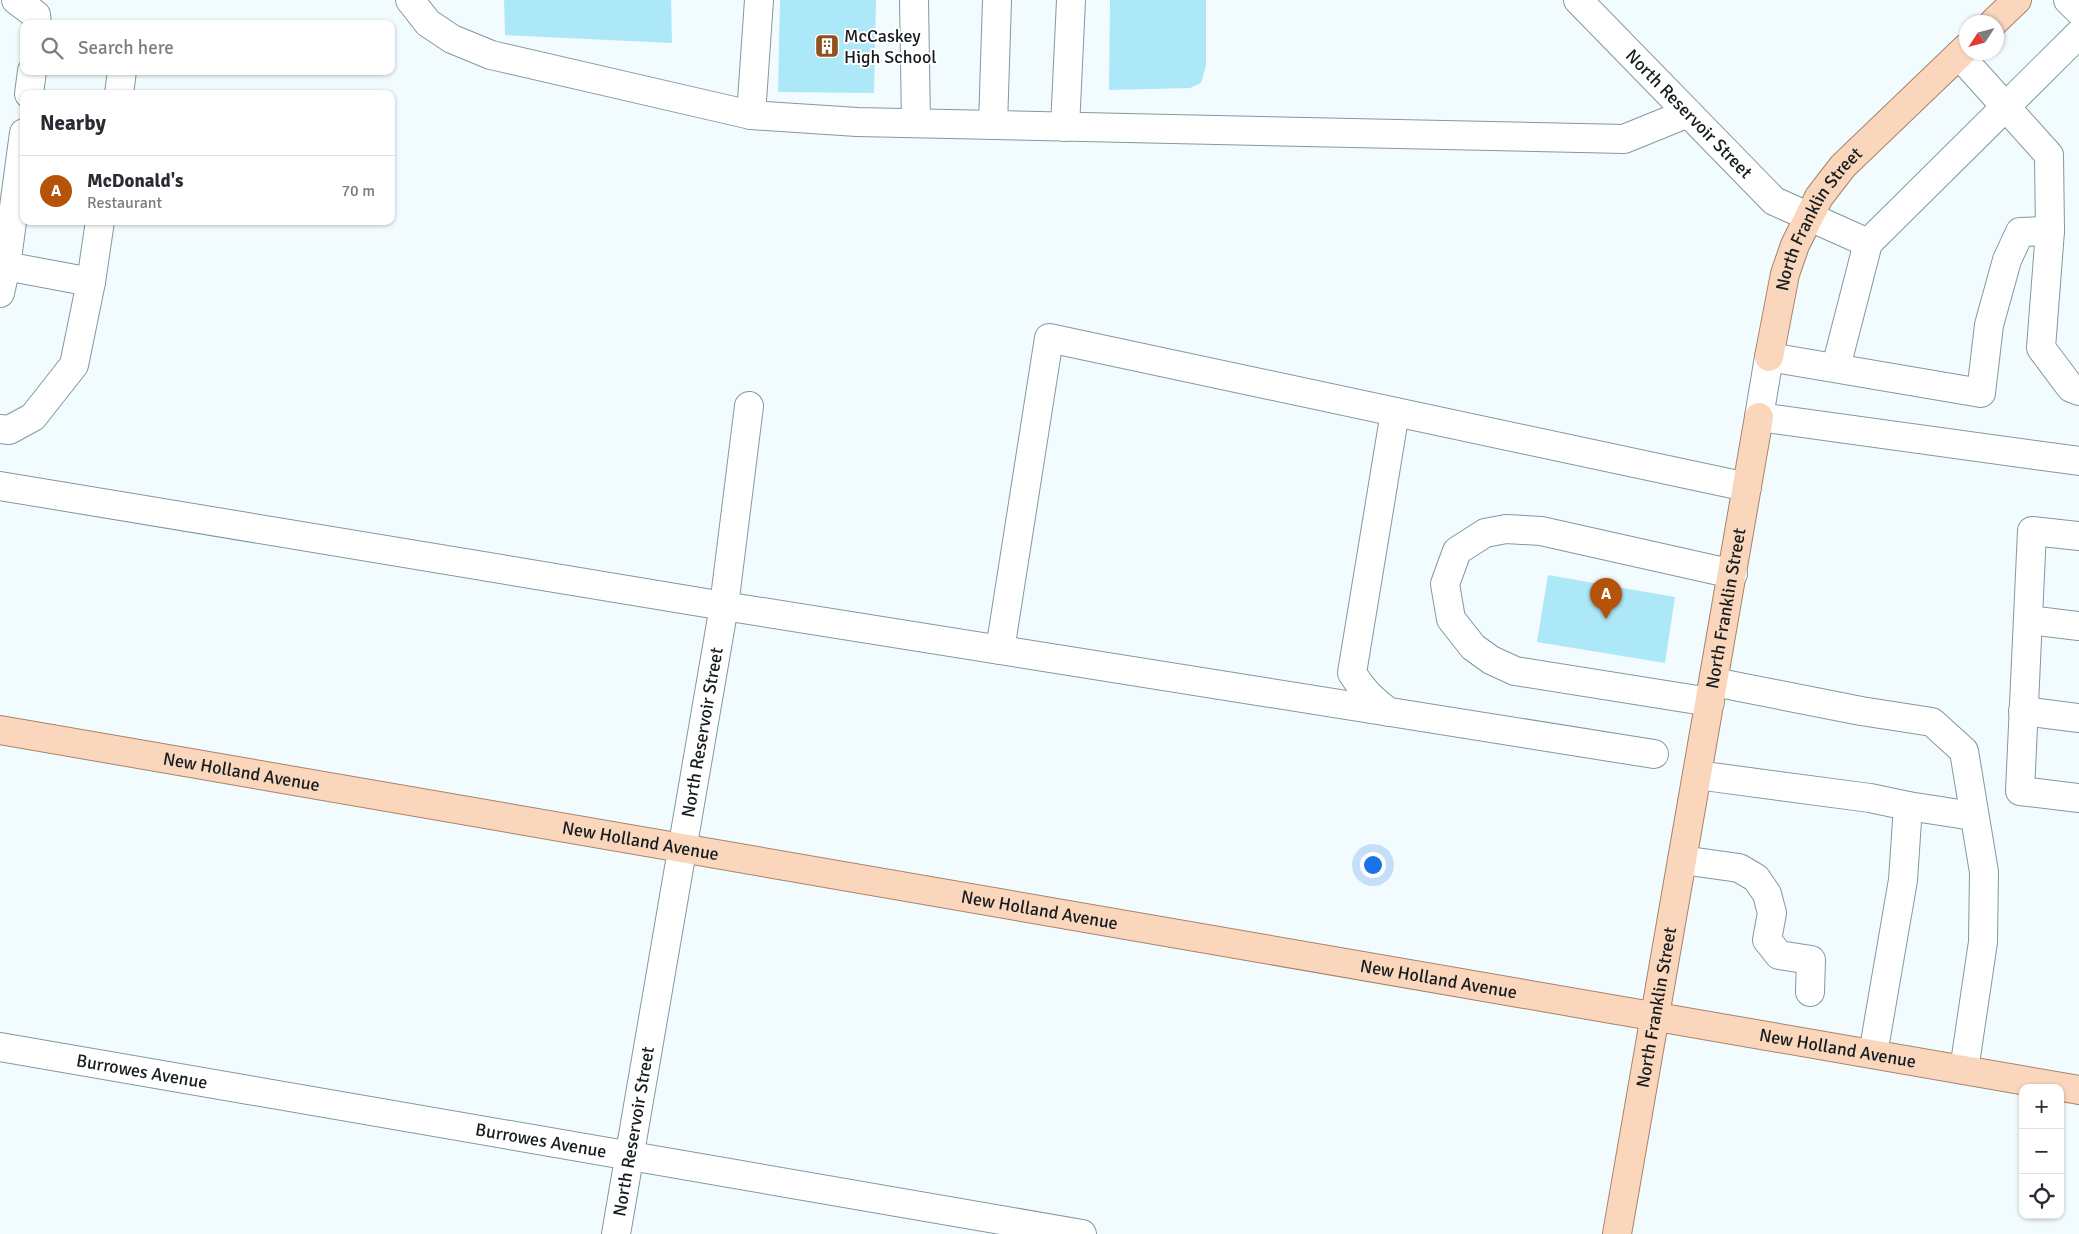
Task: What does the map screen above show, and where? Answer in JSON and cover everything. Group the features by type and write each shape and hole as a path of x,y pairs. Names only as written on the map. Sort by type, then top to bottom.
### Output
{"main road":[{"path":"2001,15 2017,0"},
{"name":"North Franklin Street","path":"1770,357 1785,274 1795,245 1819,197 1843,166 1959,56"},
{"name":"North Franklin Street","path":"1618,1234 1759,418"},
{"name":"New Holland Avenue","path":"0,730 1964,1070 2079,1087"}],"street":[{"path":"16,0 36,15 37,20"},
{"path":"410,0 428,23 452,39 490,55 751,115 857,122 1624,139 1688,113"},
{"path":"751,115 760,0"},
{"path":"914,0 916,123"},
{"path":"994,125 997,0"},
{"path":"1065,127 1071,0"},
{"name":"North Reservoir Street","path":"1578,0 1774,202 1868,243"},
{"path":"2068,0 2079,11"},
{"path":"1836,367 1868,243 2079,34"},
{"path":"1969,60 2006,107 2049,155 2050,231 2041,348 2071,388 2079,391"},
{"path":"30,90 31,75"},
{"path":"120,90 121,75"},
{"path":"0,293 20,158"},
{"path":"0,429 9,430 33,417 74,365 91,282 99,225"},
{"path":"1770,357 1980,393 1989,326 2008,260 2020,232 2050,231"},
{"path":"3,266 91,282"},
{"path":"1000,650 1049,338 1747,487"},
{"name":"North Franklin Street","path":"1759,418 1770,357"},
{"name":"North Reservoir Street","path":"616,1234 724,606 749,406"},
{"path":"1389,712 1372,701 1360,687 1352,673 1396,412"},
{"path":"1759,418 2079,461"},
{"path":"0,486 724,606 1654,754"},
{"path":"1733,574 1541,532 1506,529 1485,533 1457,551 1445,584 1450,619 1473,647 1499,664 1515,671 1712,692 1932,722 1964,751 1973,816 1984,872 1983,942 1964,1070"},
{"path":"2079,536 2032,531 2020,791 2079,798"},
{"path":"2028,620 2079,626"},
{"path":"2023,711 2079,718"},
{"path":"1697,775 1870,798 1973,816"},
{"path":"1873,1054 1903,880 1908,806"},
{"path":"1682,860 1739,868 1756,878 1767,894 1772,913 1767,940 1779,955 1811,960 1810,992"},
{"name":"Burrowes Avenue","path":"0,1047 1082,1234"}],"building":[{"path":"504,0 671,0 672,43 505,35"},
{"name":"McCaskey High School","path":"780,0 876,0 874,93 778,92"},
{"path":"1110,0 1206,0 1206,65 1201,83 1190,88 1109,90"},
{"path":"1548,575 1675,597 1665,663 1537,642"}],"place":[{"name":"McCaskey High School","path":"827,46"},
{"name":"McDonald's","path":"1606,619"}]}
